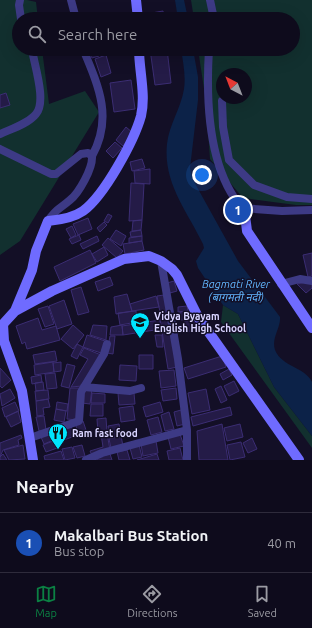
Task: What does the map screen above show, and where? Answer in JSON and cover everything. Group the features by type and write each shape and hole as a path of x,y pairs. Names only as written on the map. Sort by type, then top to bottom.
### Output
{"street":[{"path":"20,0 20,12"},
{"path":"71,0 74,12"},
{"path":"136,0 137,12"},
{"path":"210,0 213,12"},
{"path":"0,134 16,127 36,114 40,102 38,78 33,56"},
{"path":"15,312 32,270 36,251 48,221 55,210 71,200 77,192 89,172 92,156 100,142 103,119 101,97 86,56"},
{"path":"48,221 63,220 82,211 91,204 99,195 130,144 141,115 142,98 139,56"},
{"path":"209,56 212,142 222,174 232,196 242,208 245,215 247,231 281,284 312,328"},
{"path":"222,104 223,127 228,160 254,185 287,197 312,199"},
{"path":"0,149 51,174 56,174 81,154 88,153 92,156"},
{"path":"242,208 282,211 312,210"},
{"path":"33,460 22,391 4,341 1,325 15,312 52,291 124,259 149,256 161,261 172,269 177,275 198,317 299,460"},
{"path":"161,261 178,359 187,430 186,460"},
{"path":"281,284 300,278 312,281"},
{"path":"30,438 79,421 81,392 104,354 107,344"},
{"path":"84,387 130,391 141,388"},
{"path":"86,460 102,453 187,430"}],"green space":[{"path":"0,0 27,0 36,2 37,12 12,12 12,56 43,56 49,104 85,91 99,112 20,241 0,255"},
{"path":"191,0 312,0 312,205 296,205 243,198 210,159 206,102 199,56 300,56 300,12 193,12"},
{"path":"223,305 238,314 274,387 312,436 312,448 221,322"}],"water":[{"path":"175,0 184,0 187,12 177,12"},
{"name":"Bagmati River (बागमती नदी)","path":"182,56 194,56 198,77 198,100 190,168 192,178 238,261 280,317 274,341 275,350 278,356 288,364 304,373 312,382 312,436 274,387 238,314 223,305 198,268 196,261 204,248 203,244 172,184 167,158 168,137 184,89"}],"building":[{"path":"106,56 111,73 101,77 95,59"},
{"path":"151,56 168,56 171,83 155,85"},
{"path":"131,80 135,109 114,112 110,83"},
{"path":"6,93 10,105 0,108 0,95"},
{"path":"126,127 133,133 123,146 116,140"},
{"path":"115,142 122,148 113,158 106,151"},
{"path":"142,159 145,168 132,171 130,162"},
{"path":"150,169 150,184 135,183 134,171"},
{"path":"131,183 144,184 142,220 129,221"},
{"path":"108,214 112,216 108,223 104,221"},
{"path":"88,218 92,229 78,235 73,224"},
{"path":"142,220 141,230 132,231 133,221"},
{"path":"104,222 107,225 100,232 97,228"},
{"path":"72,226 76,235 71,238 66,229"},
{"path":"116,230 126,236 121,246 110,239"},
{"path":"141,230 142,236 131,237 130,232"},
{"path":"79,235 81,240 72,244 69,239"},
{"path":"97,236 99,241 83,249 80,244"},
{"path":"142,236 142,241 129,243 129,238"},
{"path":"108,238 123,251 117,258 102,245"},
{"path":"142,241 144,250 125,254 123,244"},
{"path":"104,247 108,255 97,262 92,254"},
{"path":"90,250 96,263 60,281 54,267"},
{"path":"312,253 312,276 308,277 303,255"},
{"path":"110,277 113,285 98,291 95,282"},
{"path":"174,281 177,291 170,293 167,283"},
{"path":"310,281 312,283 312,288 306,293 297,284"},
{"path":"81,287 89,312 78,315 71,290"},
{"path":"127,294 132,311 116,314 114,297"},
{"path":"164,295 168,316 161,318 157,296"},
{"path":"156,296 159,307 132,311 130,304"},
{"path":"64,300 72,324 57,329 49,306"},
{"path":"48,306 54,324 45,327 38,309"},
{"path":"187,306 188,311 178,312 178,307"},
{"path":"136,311 137,322 120,325 118,313"},
{"path":"187,311 187,315 193,314 193,319 181,320 180,312"},
{"path":"168,317 177,367 168,369 160,319"},
{"path":"38,318 42,330 56,326 60,340 27,349 25,342 22,344 16,326"},
{"path":"196,319 199,329 186,332 184,322"},
{"path":"160,320 161,329 123,335 122,326"},
{"path":"73,325 84,335 73,349 61,339"},
{"path":"93,325 107,326 106,340 90,335"},
{"path":"122,325 123,335 110,335 111,327"},
{"path":"87,335 105,341 101,353 83,347"},
{"path":"155,335 162,335 163,347 157,347"},
{"path":"110,336 115,336 113,354 107,353"},
{"path":"77,344 83,347 77,359 71,356"},
{"path":"84,348 101,355 82,386 71,387 88,359 80,355"},
{"path":"55,351 57,361 35,364 33,355"},
{"path":"139,355 153,355 153,369 139,369"},
{"path":"222,356 226,367 188,379 184,368"},
{"path":"53,362 54,372 35,375 34,365"},
{"path":"61,362 61,371 54,372 53,363"},
{"path":"67,364 75,366 69,388 61,386"},
{"path":"120,365 137,366 136,381 119,380"},
{"path":"0,368 11,380 2,388 0,386"},
{"path":"229,369 232,375 223,380 220,374"},
{"path":"174,370 176,386 161,388 159,371"},
{"path":"55,373 57,388 47,389 45,374"},
{"path":"41,375 42,382 32,384 31,377"},
{"path":"234,381 239,391 229,396 224,386"},
{"path":"43,382 44,390 36,391 35,383"},
{"path":"221,386 227,400 221,403 215,389"},
{"path":"70,388 80,388 77,420 67,419"},
{"path":"176,388 177,399 163,401 161,390"},
{"path":"10,389 15,398 2,406 0,394"},
{"path":"83,389 92,389 90,404 82,403"},
{"path":"206,389 210,410 192,414 188,393"},
{"path":"48,390 49,399 36,401 35,391"},
{"path":"92,393 105,394 105,403 91,403"},
{"path":"118,393 134,393 135,404 119,405"},
{"path":"48,399 50,407 43,408 44,415 37,416 36,401"},
{"path":"15,402 19,411 5,417 2,408"},
{"path":"57,402 68,404 67,411 56,409"},
{"path":"160,402 163,412 146,417 143,407"},
{"path":"91,404 103,404 103,416 90,416"},
{"path":"133,406 135,420 121,422 119,408"},
{"path":"230,407 232,415 193,426 191,417"},
{"path":"56,409 66,411 64,422 54,420"},
{"path":"181,410 185,424 177,426 174,412"},
{"path":"18,411 21,422 11,427 6,417"},
{"path":"169,412 174,429 165,431 161,415"},
{"path":"44,416 46,430 39,431 36,417"},
{"path":"158,417 162,432 151,435 147,420"},
{"path":"106,418 107,432 98,433 97,419"},
{"path":"83,421 87,433 79,435 75,423"},
{"path":"119,424 121,435 110,437 108,426"},
{"path":"222,424 228,460 199,460 197,431"},
{"path":"240,424 243,437 227,441 224,428"},
{"path":"71,426 75,436 61,441 57,430"},
{"path":"53,432 56,439 44,444 41,437"},
{"path":"107,433 110,450 92,455 90,451 103,447 101,434"},
{"path":"180,434 184,446 171,449 168,437"},
{"path":"21,435 22,438 18,440 19,445 3,450 0,457 0,443"},
{"path":"121,436 123,446 111,448 109,439"},
{"path":"252,438 257,449 248,453 243,443"},
{"path":"58,439 60,447 46,452 43,445"},
{"path":"156,441 158,453 143,456 141,444"},
{"path":"241,442 245,457 230,460 227,445"},
{"path":"23,445 25,459 9,460 4,450"},
{"path":"82,445 85,456 77,458 73,447"},
{"path":"139,445 142,457 133,459 130,448"},
{"path":"72,447 75,458 65,460 62,449"},
{"path":"180,448 183,460 169,460 167,451"},
{"path":"127,450 130,460 119,460 117,452"},
{"path":"61,451 64,460 45,460 44,456"},
{"path":"3,454 7,460 0,460 0,457"},
{"path":"110,454 112,460 97,460 97,457"},
{"path":"157,454 159,460 137,460"}],"place":[{"name":"Makalbari Bus Station","path":"238,210"},
{"name":"Vidya Byayam English High School","path":"140,339"},
{"name":"Ram fast food","path":"58,450"}]}
